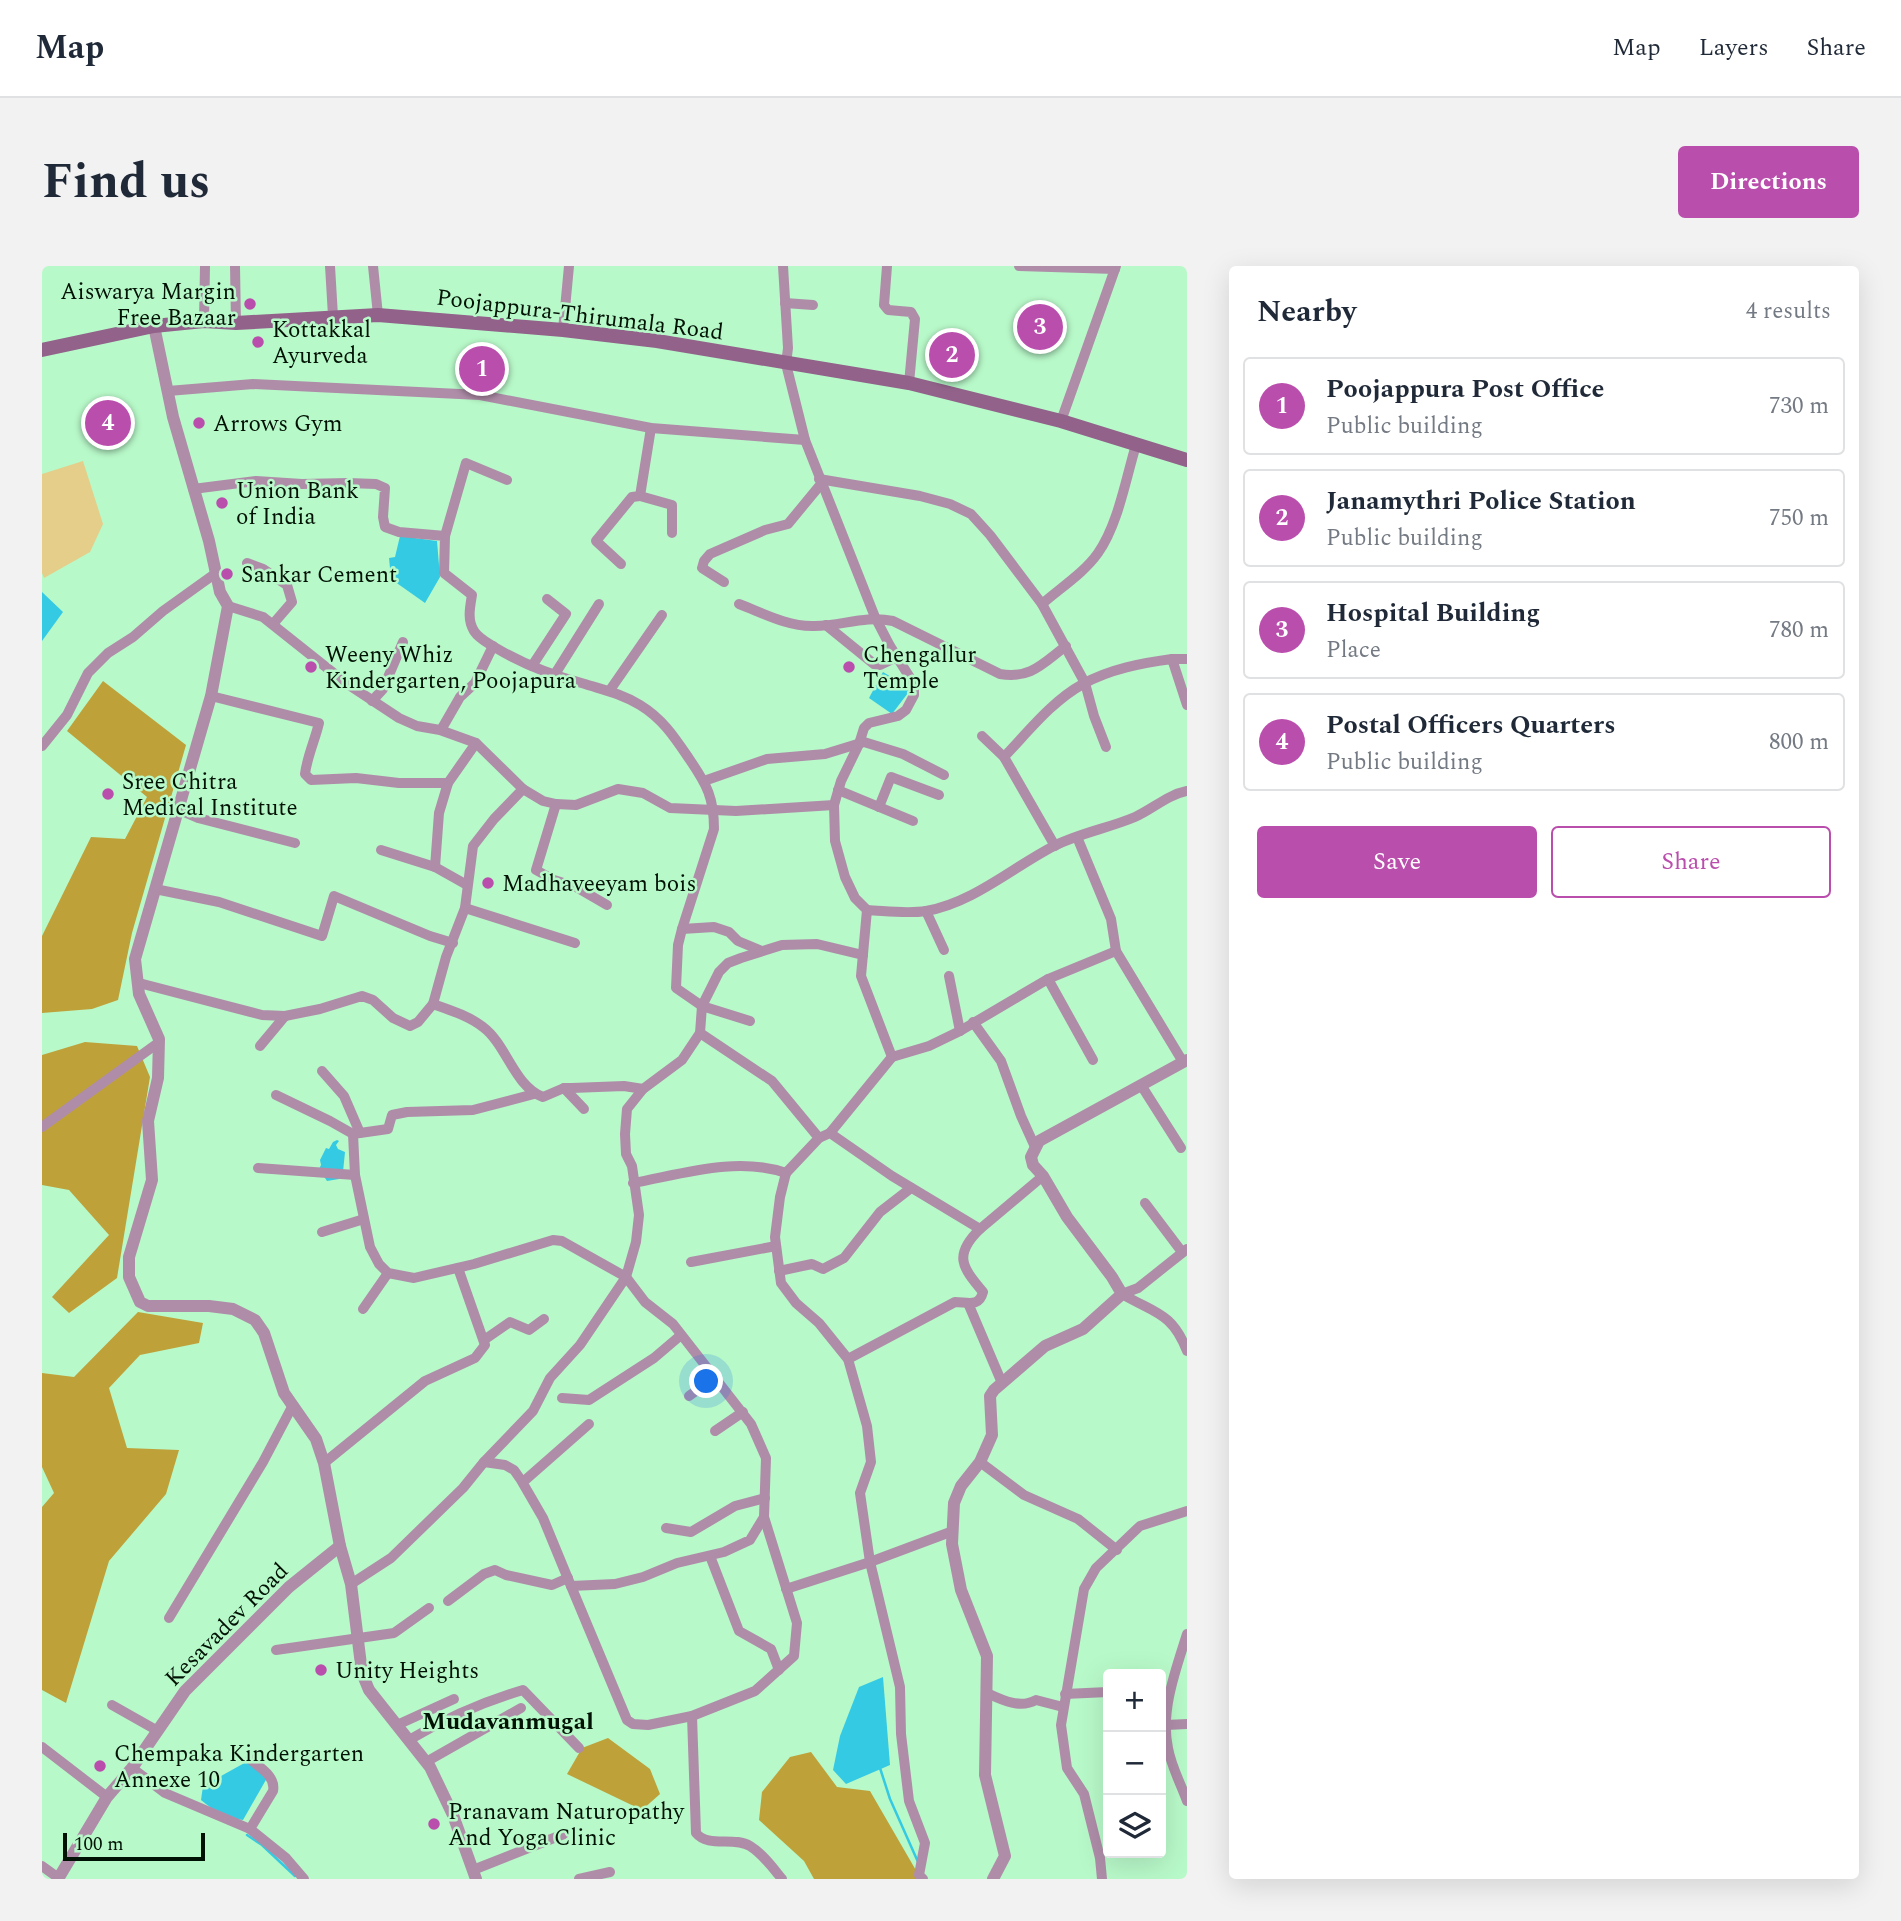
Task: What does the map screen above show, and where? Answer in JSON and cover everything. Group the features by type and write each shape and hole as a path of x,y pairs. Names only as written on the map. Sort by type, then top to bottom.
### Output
{"main road":[{"name":"Poojappura-Thirumala Road","path":"42,349 154,326 204,321 236,323 333,316 378,315 563,330 657,341 909,383 1060,421 1187,460"}],"street":[{"path":"204,321 205,266"},
{"path":"235,266 236,323"},
{"path":"330,266 333,316"},
{"path":"373,266 378,315"},
{"path":"563,330 569,266"},
{"path":"783,266 786,364 805,440 875,617 914,684 914,695 898,716 869,723 864,728 838,790 834,805 835,841 845,877 855,898 867,910 926,911 943,906 1055,846 1125,821 1144,813 1162,800 1187,791"},
{"path":"887,266 884,305 888,310 907,310 915,319 909,383"},
{"path":"1018,266 1115,267 1060,421"},
{"path":"785,303 813,305"},
{"path":"154,326 220,592 228,606 211,696 135,959 139,994 159,1043 158,1078 148,1121 152,1180 129,1257 129,1277 140,1302 148,1306 233,1309 255,1320 264,1333 284,1393 316,1439 324,1463 340,1546 351,1584 362,1673 369,1690 426,1762 453,1815 474,1875 564,1834"},
{"path":"168,391 253,384 480,395 650,428 805,440"},
{"path":"640,496 650,428"},
{"path":"1042,604 1101,550 1117,512 1136,445"},
{"path":"507,480 466,463 445,536 444,573 472,595 469,615 475,632 520,663 610,690 658,717 704,781 709,789 714,810 714,829 678,945 676,988 702,1006 750,1021"},
{"path":"193,489 256,481 376,484 385,488 385,527 400,532 445,536"},
{"path":"723,582 702,568 710,554 765,530 788,524 820,481"},
{"path":"820,481 920,496 950,504 971,514 1042,604 1085,683 1106,747"},
{"path":"621,564 596,541 632,497 640,496 672,505 671,533"},
{"path":"247,563 263,569 287,585 292,602 273,624"},
{"path":"42,746 67,715 88,673 107,653 134,636 163,611 216,573"},
{"path":"532,666 566,614 547,599"},
{"path":"555,674 599,604"},
{"path":"739,604 791,624 814,627 875,617 893,621 1000,674 1011,676 1021,676 1029,672 1066,646"},
{"path":"228,606 263,617 346,683 400,718 417,726 441,730 476,743 523,789 543,801 576,805 618,789 643,793 670,808 736,811 834,805"},
{"path":"610,690 662,615"},
{"path":"825,625 874,664 880,665 897,657"},
{"path":"372,701 383,690 403,642"},
{"path":"441,730 460,697 475,683 493,646"},
{"path":"1172,659 1187,705"},
{"path":"1004,757 1048,711 1085,683 1131,666 1187,659"},
{"path":"211,696 319,723 305,774 312,780 356,778 399,783 448,783"},
{"path":"982,736 1004,757 1055,846"},
{"path":"704,781 767,759 825,754 864,742 903,754 944,775"},
{"path":"435,867 439,813 448,783 476,743"},
{"path":"879,807 891,777 939,795"},
{"path":"139,983 262,1015 285,1016 362,996 373,1000 393,1018 410,1026 418,1022 433,1004 465,908 473,846 523,789"},
{"path":"838,790 913,821"},
{"path":"556,804 536,870 554,880 576,887 607,905"},
{"path":"177,809 198,818 295,843"},
{"path":"1077,837 1111,919 1115,951 1186,1060 1039,1141 1031,1157 1033,1165 1067,1217 1122,1294 1165,1315 1181,1336 1187,1351"},
{"path":"381,850 435,867 467,885"},
{"path":"155,889 219,902 322,936 334,895 430,936 453,943"},
{"path":"465,908 575,943"},
{"path":"867,910 861,976 892,1057"},
{"path":"926,911 944,950"},
{"path":"682,929 714,927 729,932 738,941 762,951"},
{"path":"351,1584 391,1558 463,1488 533,1411 550,1378 580,1345 626,1277 636,1242 639,1215 625,1134 627,1109 643,1089 682,1060 700,1032 702,1006 719,972 728,963 782,945 817,944 863,955"},
{"path":"923,1879 919,1875 925,1843 909,1801 901,1734 900,1687 870,1562 860,1493 871,1462 867,1426 848,1359 820,1324 796,1303 781,1283 776,1246 780,1197 786,1173 819,1138 830,1133 892,1057 929,1046 960,1031 1048,979 1115,951"},
{"path":"949,976 960,1031"},
{"path":"1048,979 1093,1060"},
{"path":"433,1004 463,1015 484,1027 502,1047 513,1068 534,1094 543,1097 564,1088 624,1086 643,1089"},
{"path":"260,1046 285,1016"},
{"path":"973,1023 1001,1060 1035,1147"},
{"path":"700,1032 772,1081 819,1138"},
{"path":"42,1127 159,1043"},
{"path":"322,1071 344,1096 357,1134 355,1175 370,1247 379,1264 388,1273 414,1278 553,1240 562,1241 626,1277 645,1302 673,1324 743,1412 766,1458 764,1517 797,1623 794,1656 755,1691 692,1716 648,1725 633,1724 627,1720 543,1518 523,1482 514,1470 505,1465 484,1462"},
{"path":"1141,1085 1181,1148"},
{"path":"564,1088 584,1109"},
{"path":"276,1095 357,1134 388,1129 392,1115 473,1110 534,1094"},
{"path":"830,1133 911,1188 980,1229"},
{"path":"633,1183 690,1171 733,1167 766,1166 786,1173"},
{"path":"258,1168 355,1175"},
{"path":"848,1359 955,1302 973,1305 978,1302 984,1292 969,1276 963,1264 962,1254 966,1244 980,1229 1043,1177"},
{"path":"779,1271 811,1264 823,1269 844,1258 880,1212 911,1188"},
{"path":"993,1879 1005,1856 985,1775 987,1656 961,1590 952,1544 954,1503 961,1486 980,1462 992,1435 990,1396 1045,1346 1083,1329 1122,1294 1138,1288 1185,1250 1145,1203"},
{"path":"322,1232 364,1219"},
{"path":"691,1262 776,1246"},
{"path":"324,1463 425,1381 475,1358 485,1345 458,1268"},
{"path":"363,1309 388,1273"},
{"path":"968,1303 1002,1383"},
{"path":"484,1340 510,1322 529,1330 544,1319"},
{"path":"562,1398 589,1400 654,1358 681,1335"},
{"path":"689,1396 715,1377"},
{"path":"169,1618 263,1462 293,1405"},
{"path":"715,1432 743,1412"},
{"path":"523,1482 589,1424"},
{"path":"980,1462 1024,1495 1078,1519 1117,1550"},
{"path":"666,1528 691,1532 735,1506 765,1498"},
{"path":"1102,1879 1100,1858 1084,1794 1067,1768 1061,1725 1084,1589 1096,1568 1140,1526 1187,1511"},
{"path":"449,1601 484,1574 495,1570 506,1575 552,1584 615,1584 643,1577 677,1563 710,1556 750,1540 764,1517"},
{"path":"786,1589 953,1531"},
{"name":"Kesavadev Road","path":"59,1879 107,1797 132,1769 185,1691 289,1587 340,1546"},
{"path":"710,1556 739,1631 771,1649 779,1670"},
{"path":"276,1650 394,1633 429,1608"},
{"path":"1166,1690 1187,1634"},
{"path":"409,1740 463,1711 523,1690 579,1748"},
{"path":"1065,1694 1103,1692"},
{"path":"987,1693 1010,1702 1029,1703 1035,1700 1063,1707"},
{"path":"397,1725 454,1699"},
{"path":"112,1705 158,1731"},
{"path":"426,1762 521,1708"},
{"path":"692,1716 696,1833 700,1838 710,1841 736,1841 750,1846 767,1860 782,1879"},
{"path":"1187,1724 1166,1725 1168,1749 1187,1801"},
{"path":"42,1748 107,1797"},
{"path":"250,1759 272,1778 274,1784 273,1791 250,1829"},
{"path":"132,1769 165,1793 250,1829 286,1858 304,1879"},
{"path":"42,1866 59,1879"},
{"path":"579,1879 610,1872"}],"shaded area":[{"path":"83,461 103,524 90,552 44,578 42,474"},
{"path":"103,681 186,745 132,933 118,1000 92,1009 42,1013 42,936 91,837 125,839 147,797 67,731"},
{"path":"85,1042 137,1046 150,1077 117,1278 69,1313 52,1297 109,1235 69,1190 42,1185 42,1055"},
{"path":"138,1312 203,1323 199,1343 140,1355 109,1388 127,1448 179,1450 166,1494 109,1561 66,1703 42,1690 42,1507 54,1493 42,1467 42,1373 74,1377"},
{"path":"608,1738 650,1769 660,1794 642,1810 567,1774 582,1748"},
{"path":"811,1752 837,1787 870,1791 921,1879 814,1879 804,1861 759,1820 762,1792 790,1757"}],"water":[{"path":"400,536 437,541 440,577 425,603 391,579 389,558 395,557"},
{"path":"42,592 63,612 42,641"},
{"path":"883,672 911,689 892,714 869,698"},
{"path":"337,1140 338,1149 345,1152 343,1172 339,1179 327,1181 319,1169 320,1160 326,1148 329,1149"},
{"path":"883,1677 890,1765 846,1784 833,1770 840,1736 859,1687"},
{"path":"248,1761 267,1778 243,1820 221,1813 201,1800 203,1786"}],"waterway":[{"path":"880,1768 890,1799 918,1862"},
{"path":"247,1835 262,1845 295,1876"}],"place":[{"name":"Aiswarya Margin Free Bazaar","path":"250,304"},
{"name":"Hospital Building","path":"1040,327"},
{"name":"Kottakkal Ayurveda","path":"258,342"},
{"name":"Janamythri Police Station","path":"952,355"},
{"name":"Poojappura Post Office","path":"482,369"},
{"name":"Postal Officers Quarters","path":"108,423"},
{"name":"Arrows Gym","path":"199,423"},
{"name":"Union Bank of India","path":"222,503"},
{"name":"Sankar Cement","path":"227,574"},
{"name":"Weeny Whiz Kindergarten, Poojapura","path":"311,667"},
{"name":"Chengallur Temple","path":"849,667"},
{"name":"Sree Chitra Medical Institute","path":"108,794"},
{"name":"Madhaveeyam bois","path":"488,883"},
{"name":"Unity Heights","path":"321,1670"},
{"name":"Chempaka Kindergarten Annexe 10","path":"100,1766"},
{"name":"Pranavam Naturopathy And Yoga Clinic","path":"434,1824"}],"district":[{"name":"Mudavanmugal","path":"508,1721"}]}
